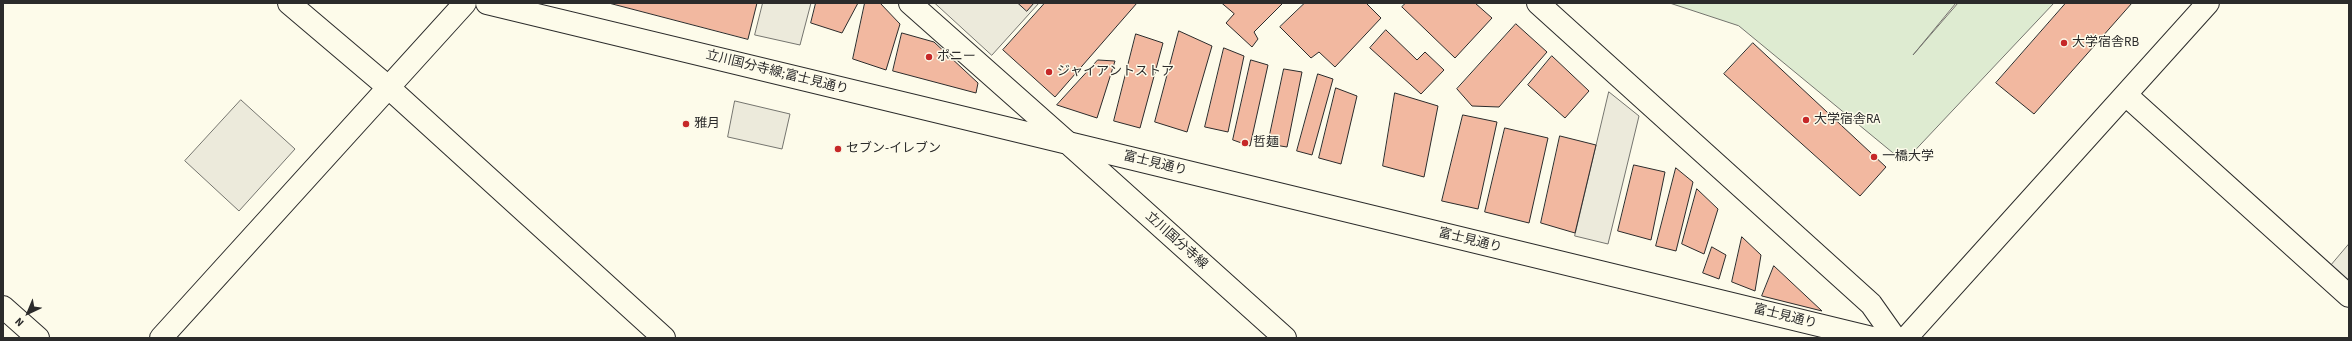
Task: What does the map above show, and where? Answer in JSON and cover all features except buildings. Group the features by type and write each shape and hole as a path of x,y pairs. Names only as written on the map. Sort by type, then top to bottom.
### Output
{"street":[{"path":"289,3 388,87 664,338"},
{"path":"161,338 465,3"},
{"name":"立川国分寺線;富士見通り","path":"487,3 1068,143"},
{"name":"立川国分寺線","path":"910,3 1285,338"},
{"path":"1538,3 1871,304 1895,338"},
{"path":"1906,338 2208,3"},
{"path":"2126,95 2349,296"},
{"name":"富士見通り","path":"1068,143 1872,338"},
{"path":"3,306 38,338"}],"green space":[{"path":"1670,3 1956,3 1913,55 1958,3 2054,3 1904,162 1739,26"}],"shaded area":[{"path":"763,3 811,3 800,45 755,35"},
{"path":"935,3 1039,3 992,55"},
{"path":"1609,92 1639,116 1608,244 1575,236"},
{"path":"241,100 295,149 239,211 185,161"},
{"path":"735,101 790,114 782,149 728,137"},
{"path":"2349,244 2349,286 2328,269"}],"place":[{"name":"大学宿舎RB","path":"2064,43"},
{"name":"ポニー","path":"929,57"},
{"name":"ジャイアントストア","path":"1049,72"},
{"name":"大学宿舎RA","path":"1806,120"},
{"name":"雅月","path":"686,124"},
{"name":"哲麺","path":"1245,143"},
{"name":"セブン-イレブン","path":"838,149"},
{"name":"一橋大学","path":"1874,157"}]}
